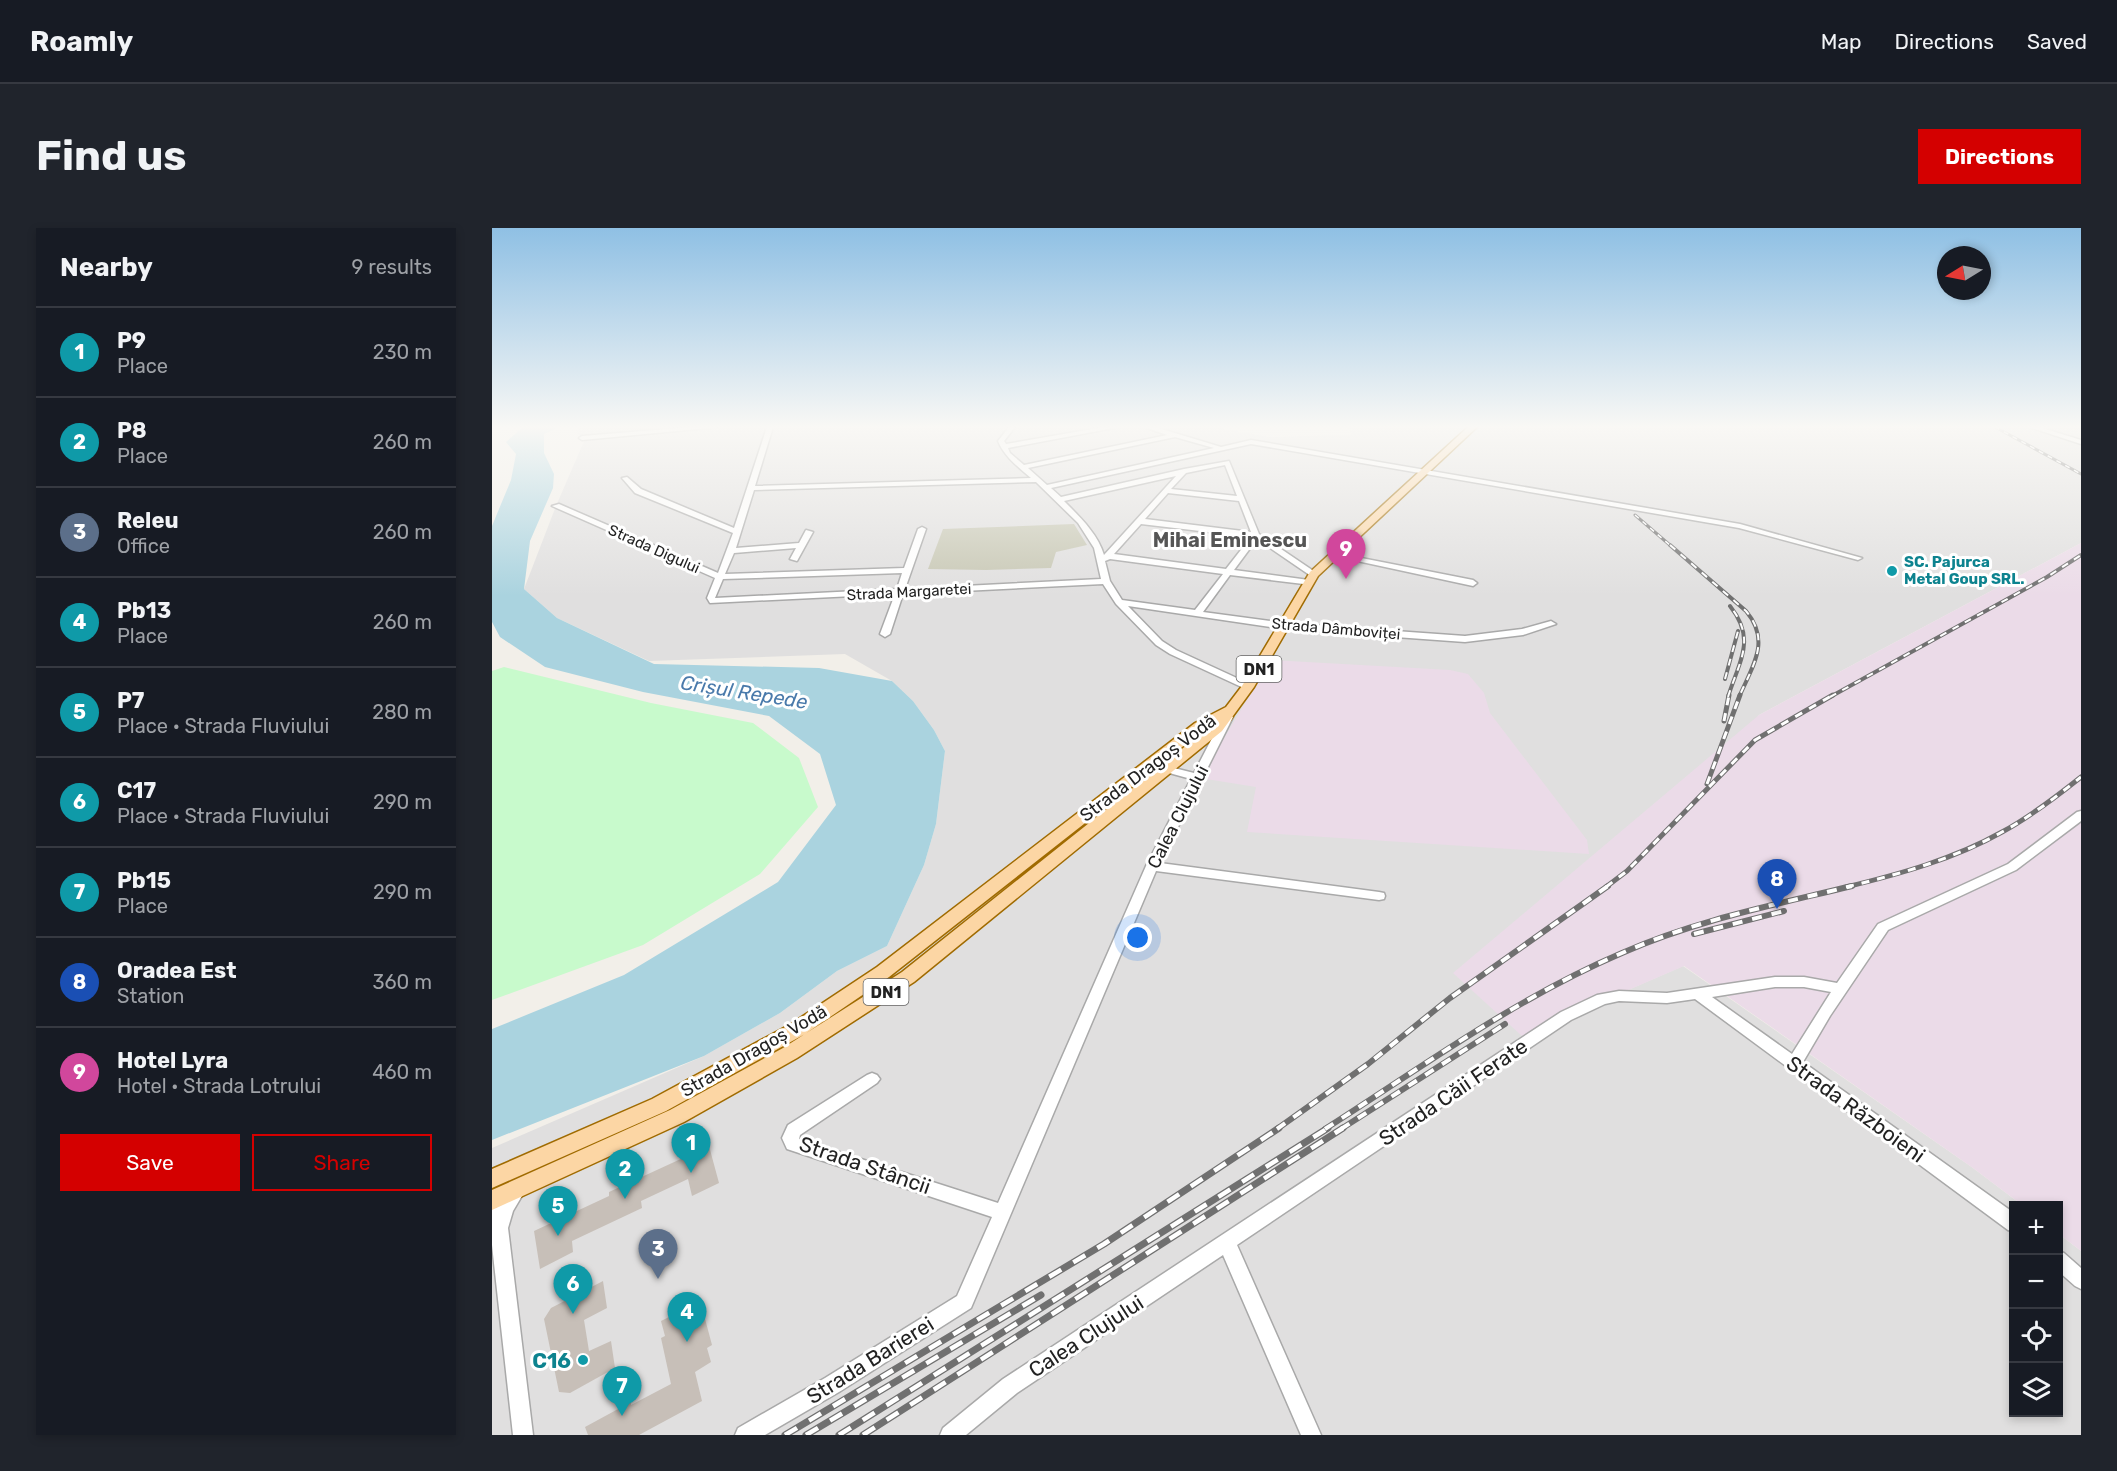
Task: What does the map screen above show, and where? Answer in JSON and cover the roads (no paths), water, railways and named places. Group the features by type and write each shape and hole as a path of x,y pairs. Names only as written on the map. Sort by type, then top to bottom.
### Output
{"main road":[{"name":"Calea Clujului","path":"1230,710 1248,687 1311,578 1411,483"},
{"name":"Strada Dragoș Vodă","path":"492,1200 676,1116 790,1053 890,989 908,977 1144,778 1200,726 1230,710"},
{"name":"Strada Dragoș Vodă","path":"492,1179 659,1105 798,1029 883,972 1144,778 1166,769 1217,728 1230,710"},
{"path":"1166,769 1160,764 1162,760 1198,734 1200,726"}],"street":[{"path":"630,483 638,491 737,532"},
{"path":"752,483 731,551 720,577 909,570"},
{"path":"750,488 919,483"},
{"path":"1043,483 1081,522 1094,540 1106,581 1119,602 1166,648 1248,687"},
{"path":"1047,487 1064,483"},
{"path":"1059,500 1131,483"},
{"path":"1101,564 1173,483"},
{"path":"1235,483 1256,535 1311,578"},
{"path":"1484,483 1740,526 1858,558"},
{"path":"1166,491 1241,499"},
{"name":"Strada Digului","path":"556,506 720,577"},
{"path":"1139,521 1256,535"},
{"path":"885,634 922,529"},
{"path":"794,559 808,532"},
{"path":"1197,614 1256,535"},
{"path":"731,551 802,545"},
{"path":"1334,554 1473,583"},
{"path":"1108,556 1228,572 1311,578"},
{"name":"Strada Margaretei","path":"720,577 711,598 713,601 1106,581"},
{"name":"Strada Dâmboviței","path":"1119,602 1284,626 1465,639 1523,632 1551,624"},
{"name":"Calea Clujului","path":"979,1271 1152,866 1227,722 1230,710"},
{"path":"1166,769 1197,777"},
{"path":"1794,1064 1883,927 2013,867 2081,815"},
{"path":"1152,866 1379,896"},
{"name":"Strada Căii Ferate","path":"1227,1244 1566,1016 1602,999 1619,996 1667,998 1699,995 1775,982 1804,982 1840,990"},
{"name":"Strada Războieni","path":"1699,995 2009,1221"},
{"name":"Strada Stâncii","path":"872,1079 794,1130 790,1138 794,1144 1004,1213"},
{"path":"517,1189 495,1221 523,1435"},
{"path":"1227,1244 1311,1435"},
{"name":"Calea Clujului","path":"950,1435 1010,1386 1227,1244"},
{"path":"2063,1264 2081,1280"},
{"name":"Strada Barierei","path":"745,1435 832,1385 964,1302 979,1271"}],"water":[{"name":"Crișul Repede","path":"510,483 553,483 530,541 524,589 557,618 654,664 819,668 892,681 913,701 934,730 945,751 936,824 924,865 887,946 837,971 780,1013 704,1056 492,1140 492,1029 624,975 778,882 836,805 820,754 769,716 643,692 545,667 500,637 492,622 492,526"}],"railway":[{"path":"1635,515 1671,546"},
{"path":"1670,545 1746,611 1753,622 1757,633 1757,653 1739,697"},
{"path":"1830,697 2047,577 2081,555"},
{"path":"1728,697 1741,661 1744,640 1743,630 1730,606"},
{"path":"1725,679 1738,631"},
{"path":"1724,721 1729,695"},
{"path":"1707,784 1740,695"},
{"path":"1606,887 1627,871 1755,740 1833,695"},
{"path":"1846,887 1926,865 1984,842 2033,813 2081,777"},
{"path":"1277,1129 1368,1064 1450,998 1608,886"},
{"path":"1325,1129 1507,1012 1622,953 1707,922 1852,886"},
{"path":"1694,934 1784,911"},
{"path":"1341,1129 1505,1024"},
{"path":"785,1435 1104,1244 1279,1128"},
{"path":"839,1435 1328,1128"},
{"path":"863,1435 1343,1128"},
{"path":"806,1435 1041,1295"}],"place":[{"name":"SC. Pajurca Metal Goup SRL.","path":"1892,571"},
{"name":"Hotel Lyra","path":"1346,579"},
{"name":"Oradea Est","path":"1777,909"},
{"name":"P9","path":"691,1173"},
{"name":"P8","path":"625,1199"},
{"name":"P7","path":"558,1236"},
{"name":"Releu","path":"658,1279"},
{"name":"C17","path":"573,1314"},
{"name":"Pb13","path":"687,1342"},
{"name":"C16","path":"583,1360"},
{"name":"Pb15","path":"622,1416"}],"district":[{"name":"Mihai Eminescu","path":"1230,540"}]}
